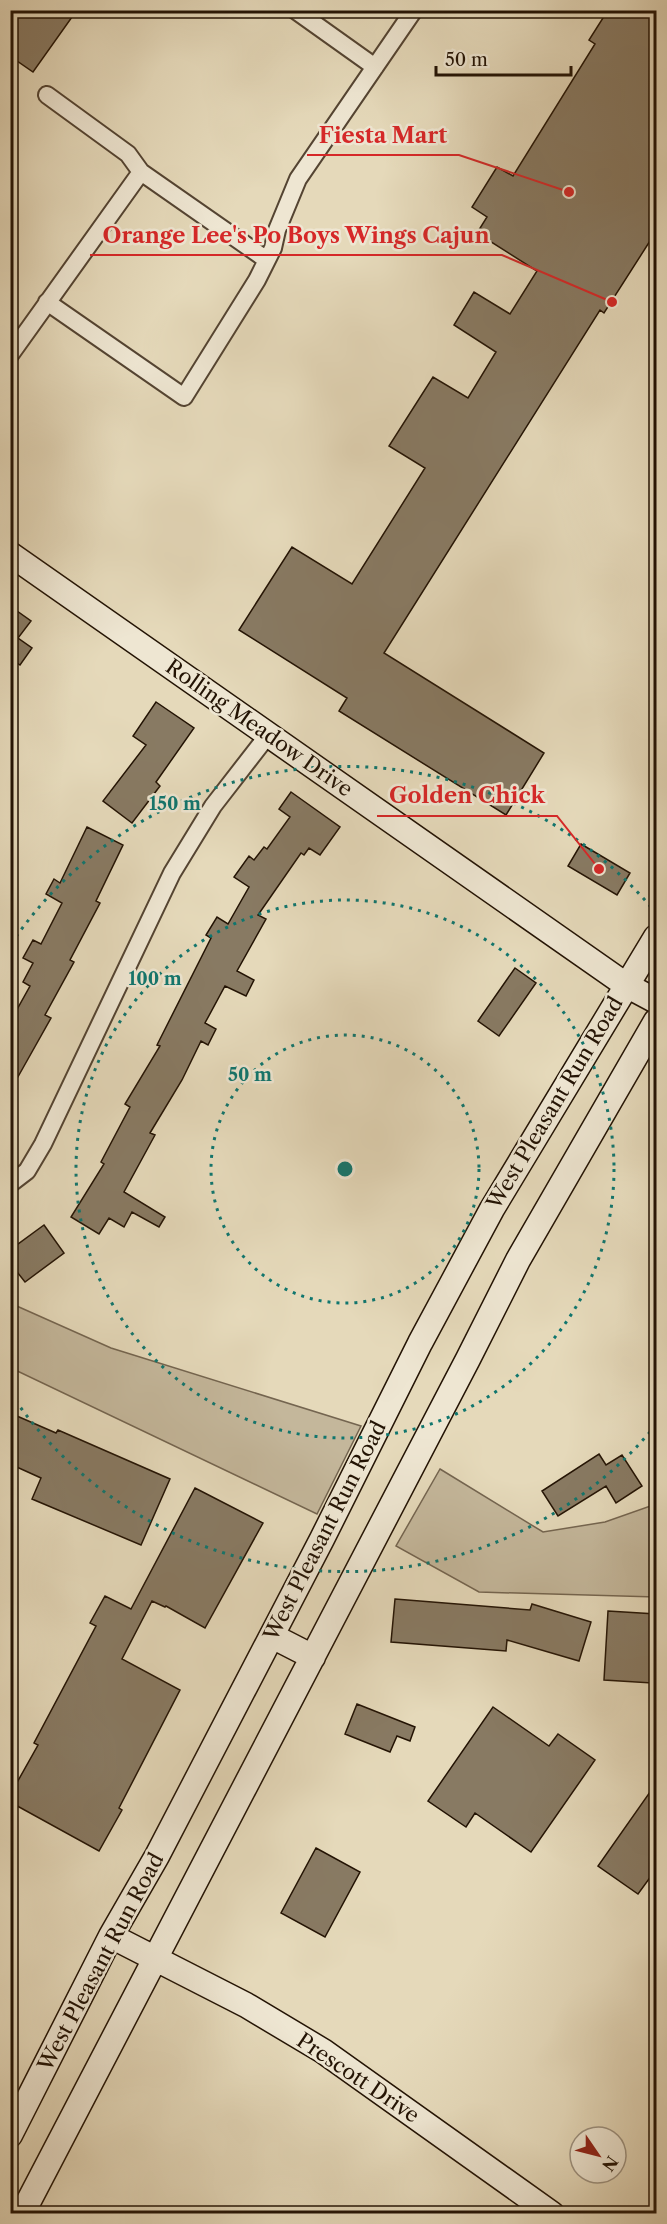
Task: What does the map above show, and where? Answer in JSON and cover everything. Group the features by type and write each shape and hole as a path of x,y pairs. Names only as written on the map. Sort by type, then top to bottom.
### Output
{"main road":[{"name":"Rolling Meadow Drive","path":"10,554 626,986 657,1001"},
{"name":"West Pleasant Run Road","path":"10,2135 111,1936 157,1856 272,1636 420,1342 492,1209 657,937"},
{"path":"22,2214 518,1260 657,1021"},
{"path":"272,1636 313,1657"},
{"name":"Prescott Drive","path":"111,1936 246,2005 323,2051 552,2214"}],"street":[{"path":"294,10 375,67"},
{"path":"47,302 184,397 257,280 298,179 414,10"},
{"path":"47,95 128,154 141,172 267,260"},
{"path":"10,355 141,172"},
{"path":"10,1184 27,1171 43,1144 172,873 213,806 268,735"}],"shaded area":[{"path":"10,1303 111,1348 361,1426 317,1514 11,1368"},
{"path":"440,1469 543,1532 605,1522 656,1504 656,1597 479,1592 396,1546"}],"building":[{"path":"21,10 77,10 33,72 10,56 10,25"},
{"path":"608,10 657,10 657,230 604,313 600,310 384,653 544,753 506,815 339,711 347,698 239,630 292,547 352,584 425,468 389,446 433,377 468,398 496,352 454,325 474,292 510,314 537,271 477,233 487,217 472,207 497,167 513,176 595,44 589,40"},
{"path":"10,606 31,621 18,638 32,648 20,665 10,658"},
{"path":"156,702 194,728 156,782 160,786 132,823 103,801 146,745 133,736"},
{"path":"291,792 340,827 320,855 309,848 304,855 301,853 258,915 266,919 237,971 254,980 246,996 225,986 205,1023 216,1029 208,1045 201,1041 182,1080 150,1133 155,1135 124,1192 165,1217 159,1227 132,1212 124,1227 109,1218 99,1234 71,1217 104,1164 101,1162 130,1107 125,1104 160,1046 157,1045 211,938 206,935 217,917 228,924 249,887 234,877 249,856 254,860 264,847 267,849 290,817 279,809"},
{"path":"87,827 123,845 96,901 100,903 70,960 74,962 45,1015 51,1018 10,1091 10,1022 30,986 23,982 33,963 23,958 33,940 41,944 62,903 46,894 54,879 60,883"},
{"path":"581,844 630,873 617,895 568,866"},
{"path":"515,968 536,983 499,1036 478,1021"},
{"path":"44,1225 64,1253 25,1282 10,1263 10,1250"},
{"path":"10,1413 56,1433 58,1430 170,1479 141,1545 32,1499 41,1478 10,1464"},
{"path":"599,1454 606,1465 622,1455 642,1486 616,1503 606,1486 558,1516 542,1491"},
{"path":"195,1488 263,1523 205,1628 166,1606 152,1601 122,1659 180,1690 119,1808 122,1810 99,1851 10,1802 10,1795 38,1745 34,1743 96,1626 90,1623 105,1596 131,1609"},
{"path":"395,1599 530,1610 532,1604 591,1622 579,1661 507,1640 506,1651 391,1642"},
{"path":"608,1611 656,1614 652,1683 604,1680"},
{"path":"357,1704 415,1727 410,1741 397,1736 390,1752 345,1734"},
{"path":"493,1707 549,1746 558,1734 595,1760 531,1852 475,1813 466,1827 428,1801"},
{"path":"657,1782 657,1868 638,1894 598,1866"},
{"path":"316,1848 360,1872 325,1937 281,1913"}],"place":[{"name":"Fiesta Mart","path":"569,192"},
{"name":"Orange Lee's Po Boys Wings Cajun","path":"612,302"},
{"name":"Golden Chick","path":"599,869"}]}
